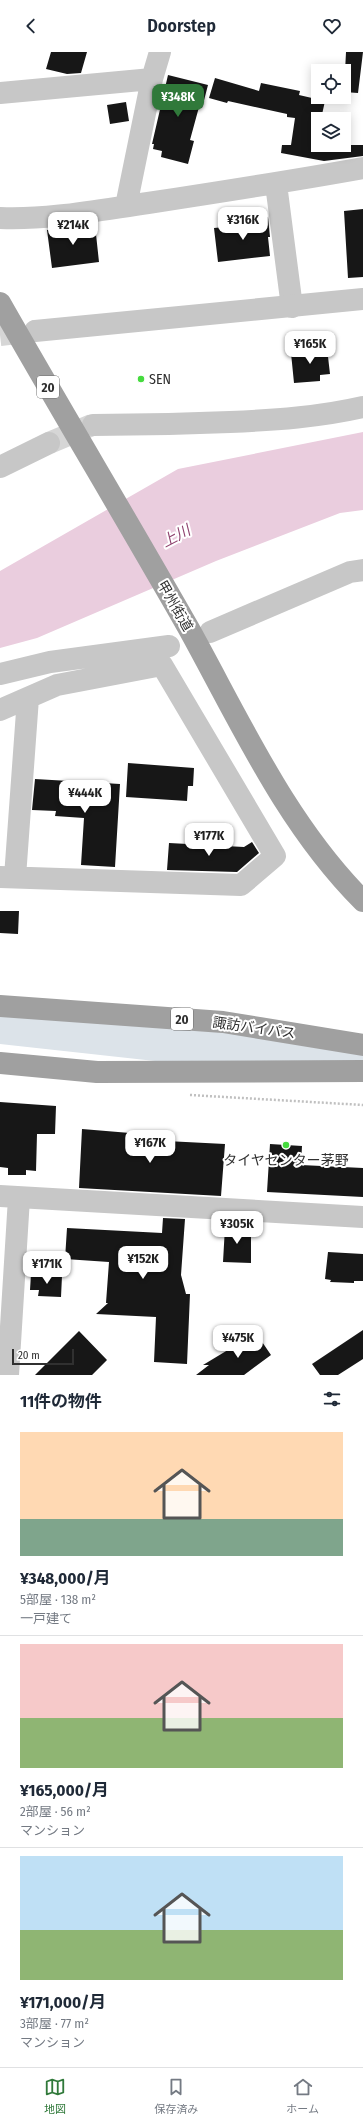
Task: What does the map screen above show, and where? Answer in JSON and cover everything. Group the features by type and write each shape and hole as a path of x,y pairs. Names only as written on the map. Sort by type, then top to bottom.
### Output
{"highway":[{"name":"甲州街道","path":"0,303 189,629 261,762 293,814 324,858 363,901"},
{"name":"諏訪バイパス","path":"0,1006 223,1022 363,1045"},
{"path":"0,1063 97,1072 363,1071"}],"street":[{"path":"126,206 152,79 160,52"},
{"path":"0,93 152,79"},
{"path":"0,218 27,219 126,206 276,184 363,168"},
{"path":"276,184 292,307"},
{"path":"35,331 363,299"},
{"path":"93,424 152,425 256,421 335,414 363,407"},
{"path":"0,467 48,443"},
{"path":"210,632 350,572 363,570"},
{"path":"0,674 50,662 169,646"},
{"path":"0,710 57,685 162,665 275,856 241,885 8,877 28,698"},
{"path":"8,1375 10,1197 363,1217"}],"shaded area":[{"path":"0,1012 216,1031 363,1054 363,1064 164,1062 0,1044"}],"water":[{"name":"上川","path":"363,432 363,510 340,513 216,561 37,638 0,648 0,571 178,469"}],"building":[{"path":"51,52 87,52 81,73 67,74 46,69"},
{"path":"346,52 363,52 358,93 351,92 351,64 345,64"},
{"path":"168,75 208,85 202,108 199,107 190,140 194,141 188,164 161,157 162,151 153,149 154,144 152,144"},
{"path":"215,78 259,91 261,83 300,91 299,95 311,98 311,104 324,104 323,112 311,112 311,152 351,152 351,145 363,145 363,156 324,161 281,153 282,145 291,145 295,118 287,117 287,114 228,101 227,103 209,98"},
{"path":"126,102 129,121 110,124 107,105"},
{"path":"363,209 363,277 348,278 344,211"},
{"path":"268,217 270,256 218,262 214,228 245,225 245,219"},
{"path":"95,225 99,262 52,268 47,230"},
{"path":"327,348 330,374 320,375 320,381 294,383 291,353"},
{"path":"128,763 194,768 193,786 188,786 187,801 126,797"},
{"path":"35,779 120,784 115,867 81,865 84,818 55,816 56,811 32,810"},
{"path":"252,842 259,853 237,872 167,870 169,843 244,847"},
{"path":"0,911 19,911 18,934 0,933"},
{"path":"0,1102 56,1106 55,1134 37,1134 36,1171 26,1170 26,1175 8,1175 8,1168 0,1167"},
{"path":"82,1129 166,1136 166,1141 225,1144 221,1196 79,1188"},
{"path":"270,1144 302,1146 301,1165 363,1168 363,1197 267,1192"},
{"path":"163,1218 185,1219 181,1275 186,1294 190,1294 187,1364 154,1362 156,1317 96,1314 108,1303 106,1303 109,1262 65,1259 67,1228 162,1233"},
{"path":"225,1227 251,1228 251,1263 223,1262"},
{"path":"328,1252 363,1254 363,1281 354,1281 354,1283 330,1282 331,1280 325,1279"},
{"path":"31,1274 62,1276 61,1297 38,1296 39,1290 30,1290"},
{"path":"363,1330 363,1359 338,1375 320,1375 312,1364"},
{"path":"79,1331 107,1360 92,1375 35,1375"},
{"path":"256,1333 271,1355 244,1375 196,1375 209,1365 203,1365"}],"tunnel":[{"path":"0,335 35,331"},
{"path":"49,443 92,425"}],"place":[{"name":"SEN","path":"141,379"},
{"name":"タイヤセンター茅野","path":"286,1145"}]}
